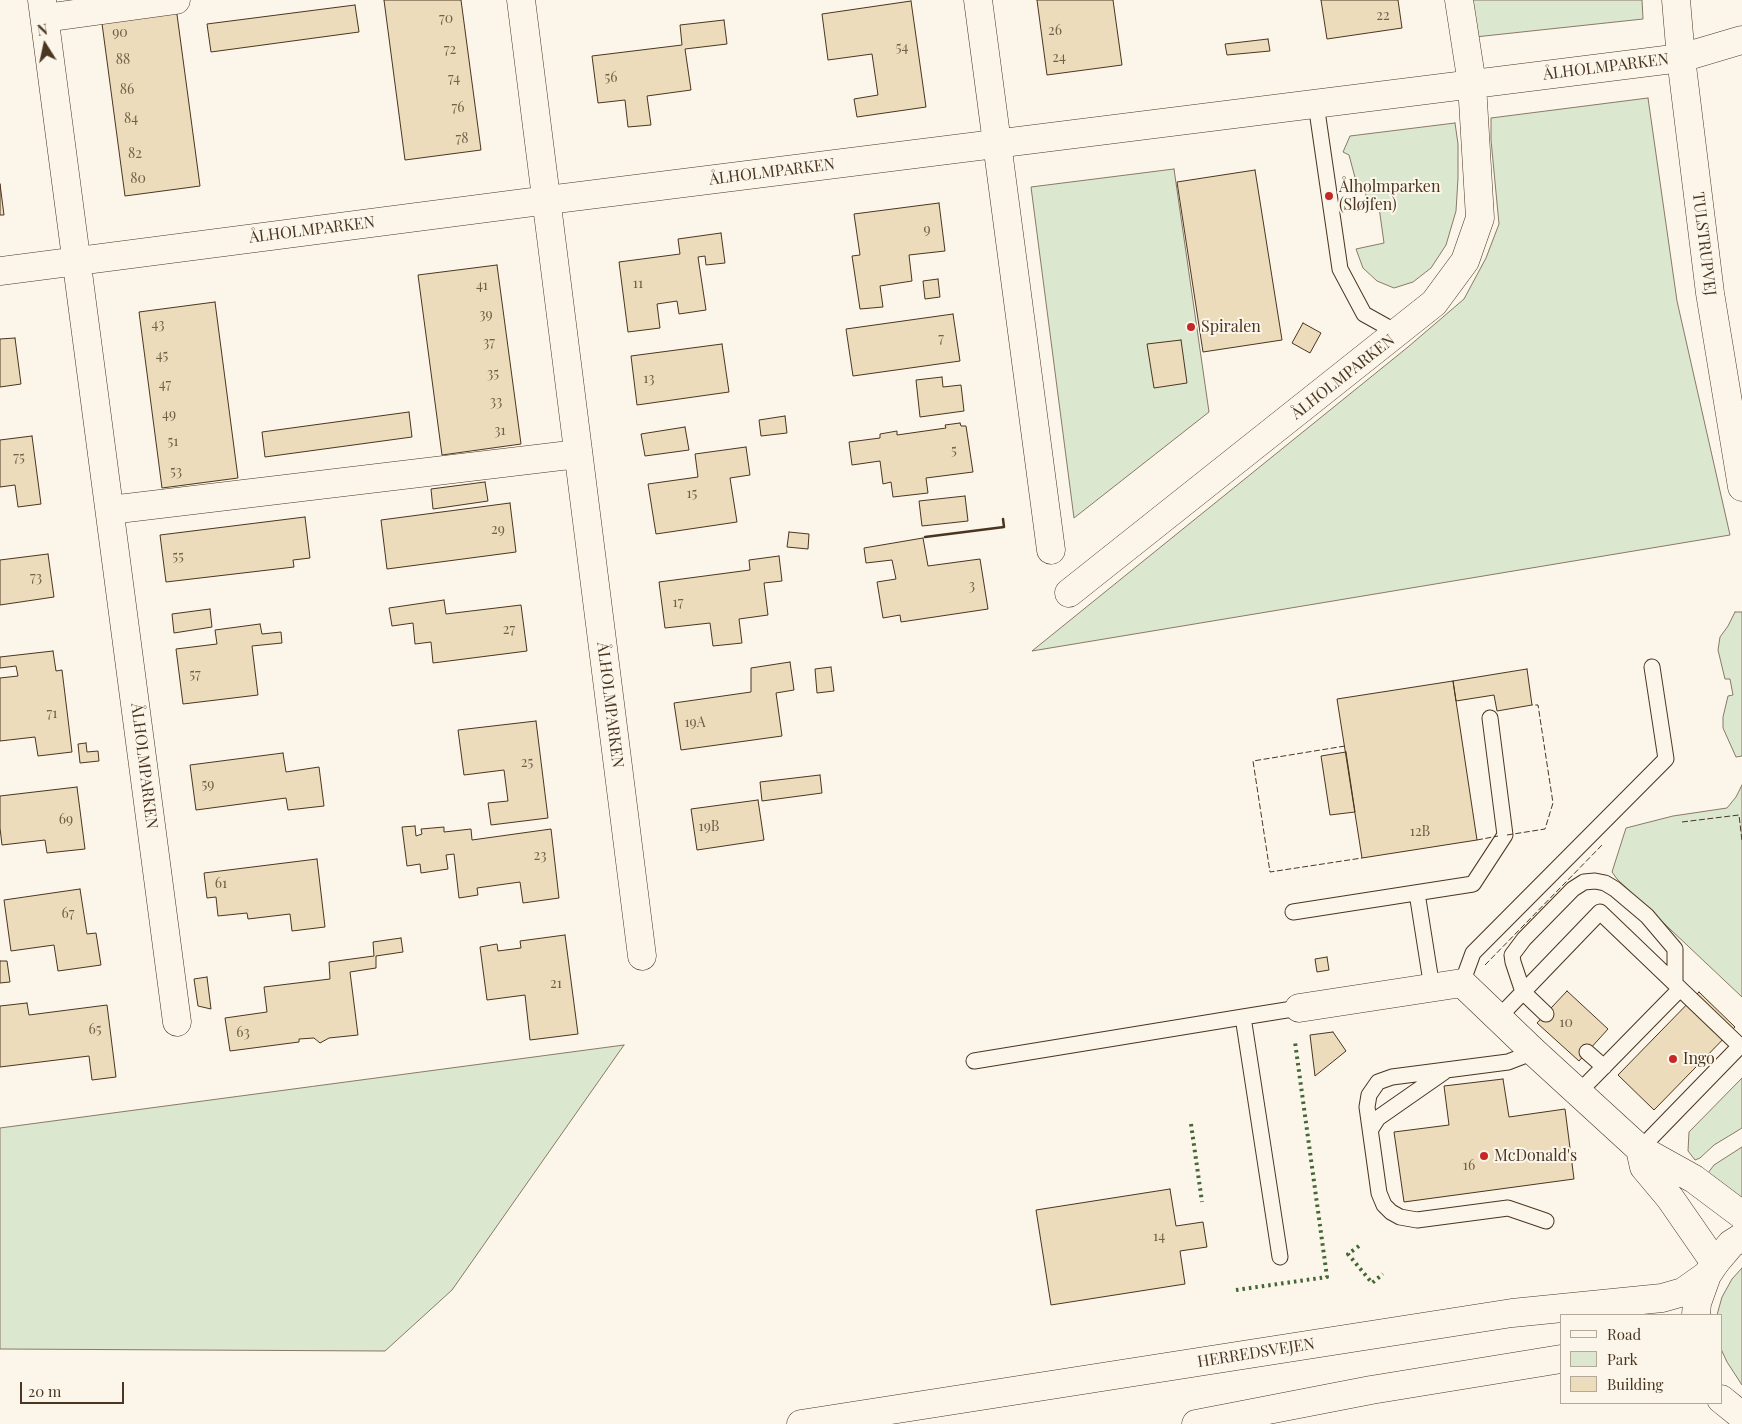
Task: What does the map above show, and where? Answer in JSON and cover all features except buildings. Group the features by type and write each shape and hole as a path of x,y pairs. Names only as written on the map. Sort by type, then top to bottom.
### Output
{"street":[{"name":"ÅLHOLMPARKEN","path":"176,0 44,9 177,1022"},
{"name":"ÅLHOLMPARKEN","path":"521,0 548,200 578,454 642,956"},
{"path":"978,0 1051,550"},
{"name":"ÅLHOLMPARKEN","path":"1069,593 1434,303 1465,261 1480,218 1472,84 1459,0"},
{"name":"TULSTRUPVEJ","path":"1676,0 1681,58 1710,293 1742,488"},
{"name":"ÅLHOLMPARKEN","path":"0,271 548,200 1681,58 1742,40"},
{"path":"110,510 578,454"},
{"path":"1298,1008 1462,983 1640,1149 1694,1179 1742,1215"},
{"path":"1640,1149 1644,1167 1670,1198 1711,1269"},
{"path":"1696,1314 1697,1303 1711,1269 1731,1244 1742,1236"},
{"name":"HERREDSVEJEN","path":"800,1424 1512,1313 1662,1298 1683,1292 1711,1269"},
{"path":"1196,1424 1371,1390 1560,1359"},
{"path":"1722,1400 1742,1416"}],"lane":[{"path":"1316,104 1340,269 1364,314 1398,333"},
{"path":"1462,983 1473,953 1666,758 1652,667"},
{"path":"1293,912 1473,884 1505,835 1490,718"},
{"path":"1546,1014 1523,992 1512,955 1516,948 1573,889 1584,882 1595,881 1605,883 1615,889 1647,916 1675,949 1678,987 1604,1068 1578,1093"},
{"path":"1417,893 1432,988"},
{"path":"1499,1017 1600,912 1740,1046 1640,1149"},
{"path":"974,1061 1298,1008"},
{"path":"1243,1017 1280,1258"},
{"path":"1534,1052 1508,1062 1392,1077 1378,1082 1369,1095 1367,1107 1379,1193 1384,1205 1392,1212 1400,1217 1417,1220 1508,1208 1546,1221"},
{"path":"1587,1052 1604,1068"},
{"path":"1371,1129 1378,1118 1448,1069"}],"green space":[{"path":"1469,0 1642,0 1643,19 1475,37"},
{"path":"1648,98 1677,301 1730,535 1032,651 1408,347 1464,299 1486,258 1499,224 1491,140 1491,118"},
{"path":"1455,123 1458,144 1456,211 1446,245 1431,268 1413,282 1394,288 1377,281 1363,268 1356,249 1384,243 1378,200 1367,200 1364,185 1357,185 1349,155 1343,152 1350,136"},
{"path":"1174,169 1209,412 1074,518 1031,187"},
{"path":"1735,612 1742,612 1742,756 1736,757 1723,728 1723,717 1728,696 1733,695 1730,679 1725,679 1718,650 1720,637"},
{"path":"1742,785 1742,997 1617,879 1612,872 1626,828 1673,816 1727,808 1736,797"},
{"path":"624,1045 452,1290 385,1351 0,1349 0,1128"},
{"path":"1742,1078 1742,1128 1714,1145 1700,1158 1695,1160 1688,1151 1689,1132"},
{"path":"1742,1147 1742,1198 1738,1197 1708,1173 1714,1165"},
{"path":"1742,1268 1742,1385 1722,1351 1722,1314 1717,1314 1722,1297 1732,1279"}],"hedge":[{"path":"1236,1290 1327,1277 1295,1042"},
{"path":"1191,1124 1202,1202"},
{"path":"1359,1246 1348,1254 1372,1283 1383,1274"}],"fence":[{"path":"1507,835 1545,829 1553,803 1538,705 1532,705"},
{"path":"1345,746 1253,761 1270,872 1362,858"},
{"path":"1682,822 1739,815 1742,841"},
{"path":"1477,840 1498,836"},
{"path":"1485,965 1603,844"}],"wall":[{"path":"925,537 1004,527 1003,519"}],"place":[{"name":"Ålholmparken (Sløjfen)","path":"1329,196"},
{"name":"Spiralen","path":"1191,327"},
{"name":"Ingo","path":"1673,1059"},
{"name":"McDonald's","path":"1484,1156"}]}
